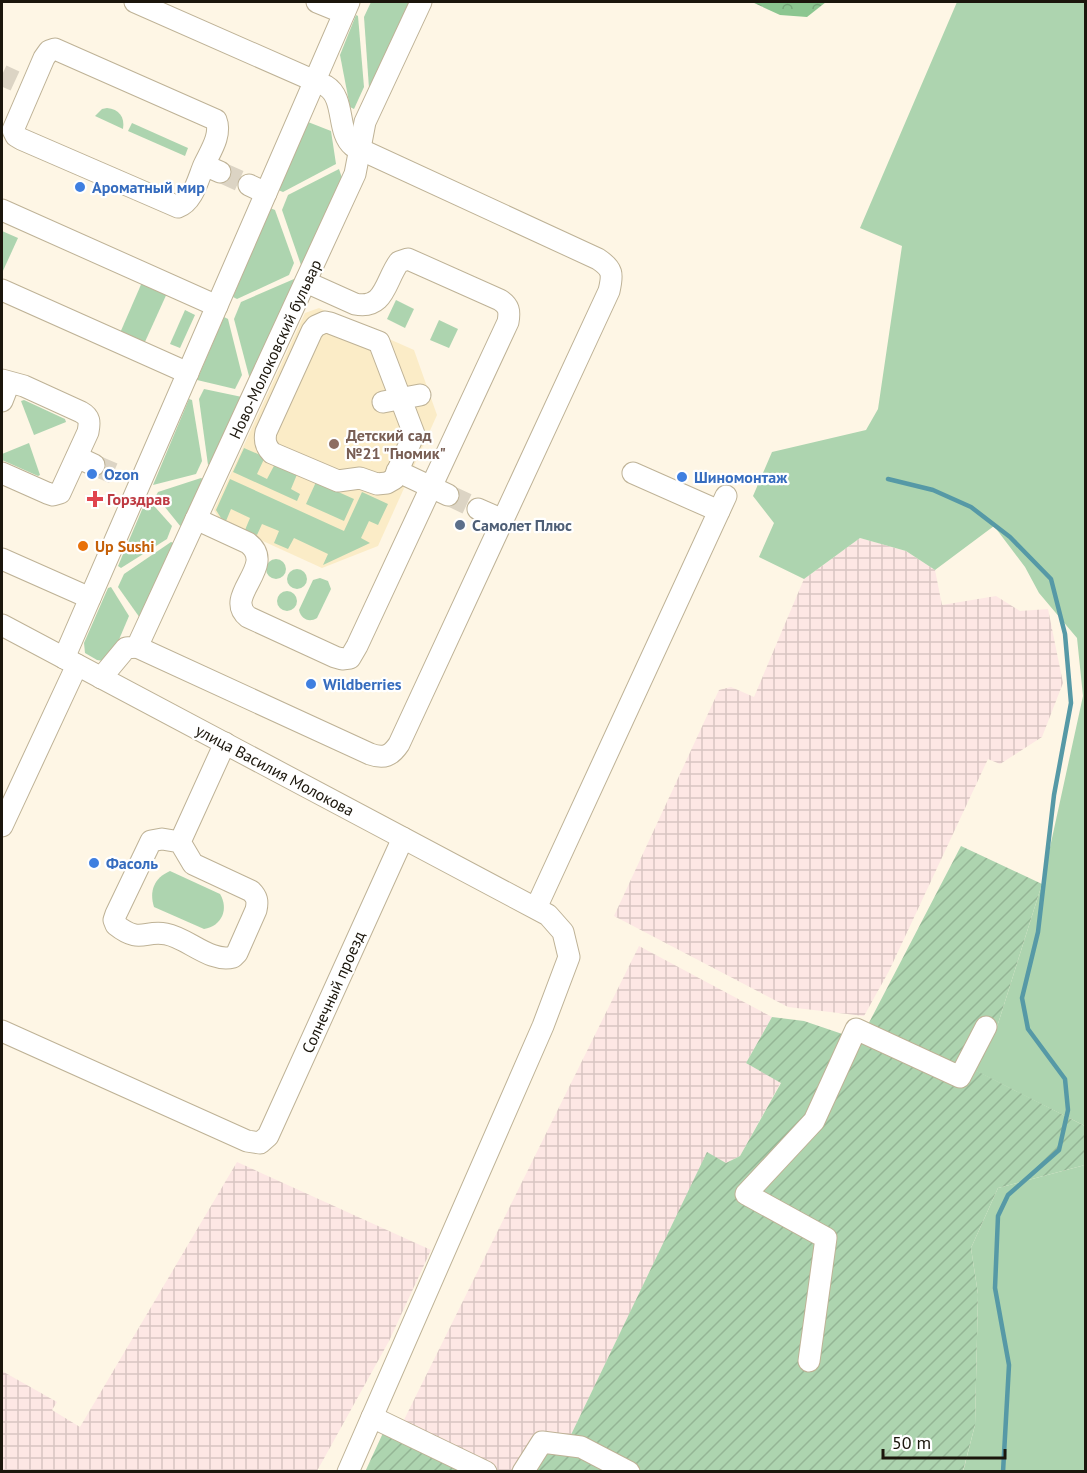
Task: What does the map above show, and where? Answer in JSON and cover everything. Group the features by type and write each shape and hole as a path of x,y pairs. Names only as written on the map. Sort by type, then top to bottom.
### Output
{"street":[{"path":"101,678 126,648 137,647 370,754 381,758 393,754 609,291 612,278 608,266 598,259 360,149 348,140 334,92 135,2"},
{"path":"2,826 70,661 130,481 188,373 217,306 257,189 314,81 346,7 317,2"},
{"name":"Ново-Молоковский бульвар","path":"137,647 355,174 365,122 421,2"},
{"path":"55,49 210,117 216,120 219,127 212,169 185,205 178,207 41,148 21,139 13,130 23,84 49,51 55,49"},
{"path":"2,210 217,306"},
{"path":"196,519 254,548 258,556 256,567 240,604 243,612 342,659 350,657 355,651 440,491 508,322 510,312 506,304 408,259 399,262 382,296 375,303 364,306 306,282"},
{"path":"2,290 188,373"},
{"path":"330,322 379,342 414,434 394,479 387,483 377,484 360,478 338,481 273,453 268,449 264,439 282,395 312,330 320,324 330,322"},
{"path":"258,385 282,395"},
{"path":"2,473 53,495 60,493 85,461 90,422 87,415 24,386 4,388"},
{"path":"397,471 440,491"},
{"path":"348,1472 543,1026 569,957 563,932 542,912 723,504 633,473"},
{"path":"478,508 503,520"},
{"path":"2,559 90,598"},
{"name":"улица Василия Молокова","path":"2,625 542,912"},
{"path":"180,842 225,743"},
{"name":"Солнечный проезд","path":"2,1030 247,1141 260,1143 268,1136 403,838"},
{"path":"162,839 180,842 193,864 251,891 255,896 258,903 256,910 233,957 220,958 166,933 137,936 116,925 116,914 151,841 162,839"},
{"path":"809,1360 825,1238 746,1194 814,1121 856,1029 960,1077 986,1027"},
{"path":"372,1417 486,1472"},
{"path":"523,1472 542,1442 580,1447 629,1472"}],"shaded area":[{"name":"Детский сад №21 \"Гномик\"","path":"319,308 414,350 437,415 378,546 322,568 221,522 214,510 305,313"},
{"path":"860,538 906,551 935,570 942,605 996,596 1020,611 1048,609 1063,683 1042,737 1000,764 988,759 889,971 864,1016 788,1007 614,916 719,690 731,687 754,697 804,579"},
{"path":"639,946 772,1017 746,1063 781,1082 740,1156 726,1163 707,1153 568,1441 517,1471 499,1471 401,1426"},
{"path":"237,1162 431,1250 389,1341 317,1471 2,1471 2,1371 57,1402 52,1410 80,1427"}],"green space":[{"path":"371,2 413,2 371,90 364,17"},
{"path":"752,2 826,2 807,17 780,15"},
{"path":"957,2 1085,2 1085,1126 976,1071 997,1027 1042,884 1083,696 1077,638 1039,593 1025,567 994,526 935,570 906,551 860,538 804,579 759,557 774,523 753,496 772,452 866,430 878,409 902,246 860,228"},
{"path":"356,15 358,16 364,87 354,109 350,107 340,55"},
{"path":"107,108 120,114 123,129 95,116 102,109"},
{"path":"308,122 331,131 336,164 283,192 278,190"},
{"path":"132,123 188,148 185,156 128,131"},
{"path":"339,169 342,178 303,266 282,210 288,195"},
{"path":"270,208 275,210 294,263 289,275 237,299 233,297"},
{"path":"2,231 18,238 2,273"},
{"path":"296,279 250,377 234,319 241,302"},
{"path":"143,280 168,291 144,344 120,333"},
{"path":"396,300 414,309 405,328 387,319"},
{"path":"185,310 195,315 180,348 170,344"},
{"path":"224,317 228,319 242,375 235,389 197,380"},
{"path":"439,320 458,329 449,348 430,340"},
{"path":"204,389 242,397 212,462 208,465 199,399"},
{"path":"189,399 192,400 202,461 196,474 153,485"},
{"path":"24,400 65,419 66,422 34,435 21,401"},
{"path":"29,443 40,475 38,476 2,460 2,454"},
{"path":"244,448 265,457 257,474 267,479 276,462 298,472 291,489 300,494 297,501 233,472"},
{"path":"203,479 181,527 156,496 158,492"},
{"path":"230,479 344,531 362,492 388,504 378,525 369,521 361,538 370,543 323,565 328,554 294,538 288,549 274,543 279,531 262,524 257,535 245,530 250,518 231,509 226,521 221,518 216,510"},
{"path":"316,482 354,499 344,521 306,504"},
{"path":"147,498 172,526 167,539 121,568 118,566"},
{"path":"171,542 174,543 140,618 118,587 124,574"},
{"path":"276,559 283,562 286,569 283,576 276,579 269,576 266,569 269,562"},
{"path":"297,569 304,572 307,579 304,586 297,589 290,586 287,579 290,572"},
{"path":"320,578 328,581 331,589 317,618 306,619 299,610 313,580"},
{"path":"111,587 129,616 115,649 103,661 85,653 84,643 108,588"},
{"path":"287,591 294,594 297,601 294,608 287,611 280,608 277,601 280,594"},
{"path":"961,846 1042,884 997,1027 977,1071 1085,1126 1085,1165 998,1188 971,1248 978,1294 975,1425 963,1471 517,1472 541,1432 568,1441 707,1152 726,1163 740,1156 781,1083 746,1063 772,1017 804,1021 860,1040"},
{"path":"170,871 220,894 224,911 219,921 204,929 154,907 152,896 154,886 160,877"},
{"path":"1085,1165 1085,1471 963,1472 975,1425 978,1294 971,1248 998,1188"},
{"path":"389,1420 499,1471 365,1472"}],"waterway":[{"path":"888,479 933,490 971,507 1010,537 1051,579 1065,634 1071,703 1054,795 1038,932 1022,998 1028,1029 1065,1079 1068,1110 1059,1150 1008,1195 998,1216 995,1288 1009,1365 1003,1472"}],"tunnel":[{"path":"2,75 15,81"},
{"path":"220,172 249,185"},
{"path":"94,465 122,477"},
{"path":"448,495 478,509"}],"place":[{"name":"Ароматный мир","path":"80,187"},
{"name":"Детский сад №21 \"Гномик\"","path":"334,444"},
{"name":"Ozon","path":"92,474"},
{"name":"Шиномонтаж","path":"682,477"},
{"name":"Горздрав","path":"95,499"},
{"name":"Самолет Плюс","path":"460,525"},
{"name":"Up Sushi","path":"83,546"},
{"name":"Wildberries","path":"311,684"},
{"name":"Фасоль","path":"94,863"}]}
